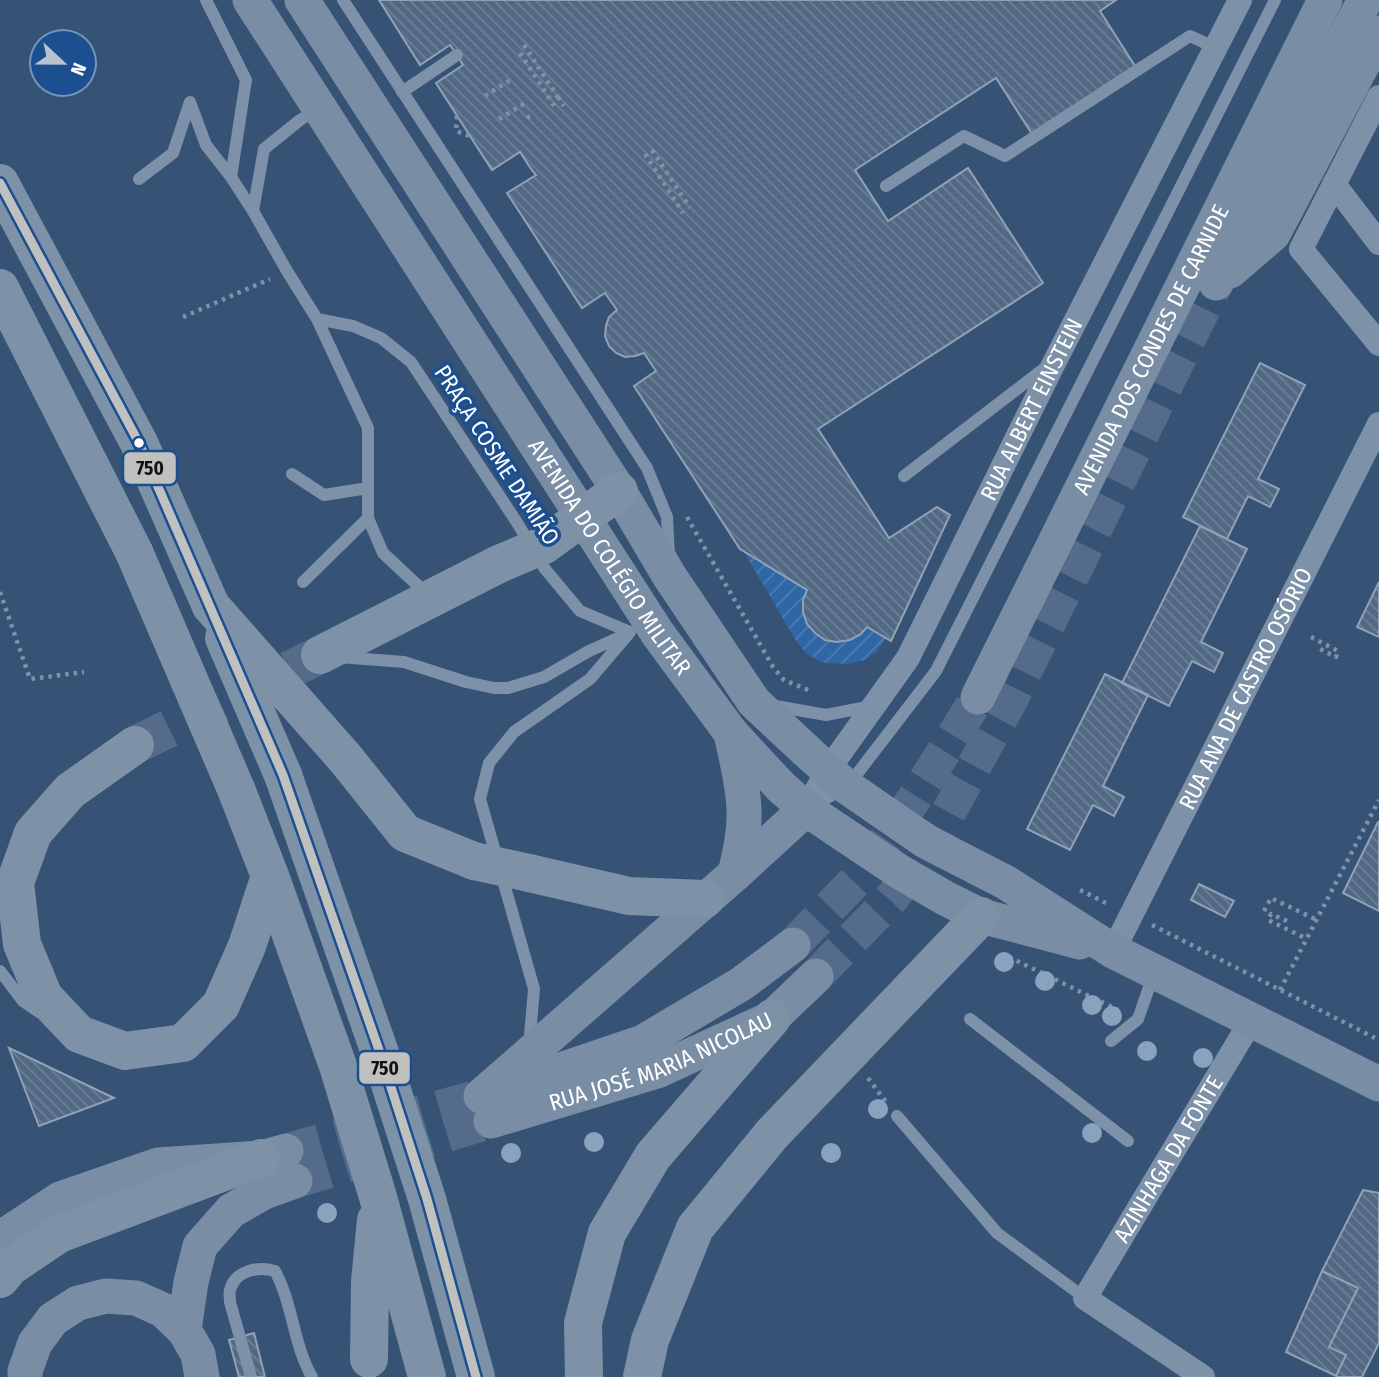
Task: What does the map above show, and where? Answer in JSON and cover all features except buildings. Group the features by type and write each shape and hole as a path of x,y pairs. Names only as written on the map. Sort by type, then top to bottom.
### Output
{"highway":[{"path":"0,183 139,443 283,775 389,1079 427,1199 475,1377"},
{"path":"0,288 134,552 236,789 338,1066 378,1197 427,1377"},
{"path":"320,655 499,564 544,545 619,491"},
{"path":"211,606 345,758 405,833 474,861 629,896 705,900"},
{"path":"135,746 70,791 40,825 33,834 15,883 22,944 44,997 79,1034 125,1051 183,1043 221,1005 247,946 270,876"},
{"path":"642,1377 650,1340 695,1228 772,1134 981,916"},
{"path":"584,1377 583,1323 607,1233 653,1156 772,1018"},
{"path":"0,1279 10,1267 59,1234 281,1163"},
{"path":"369,1364 370,1281 378,1197"}],"main road":[{"name":"AVENIDA DO COLÉGIO MILITAR","path":"250,0 658,634 731,733 781,787 806,809 900,872 945,898 981,916 1113,951"},
{"name":"AVENIDA DO COLÉGIO MILITAR","path":"302,0 619,491 670,577 754,702 837,779 927,842 1005,882 1113,951 1379,1084"},
{"name":"AVENIDA DOS CONDES DE CARNIDE","path":"978,697 1325,0"},
{"name":"AVENIDA DOS CONDES DE CARNIDE","path":"1365,0 1216,283 1273,234 1379,35"},
{"path":"731,733 744,811 743,840 735,874"},
{"path":"486,1109 528,1057 806,809"},
{"path":"486,1109 643,1042 741,984 793,945"},
{"name":"RUA JOSÉ MARIA NICOLAU","path":"486,1109 657,1071 772,1018 816,976"},
{"path":"0,1240 60,1199 158,1165 281,1163"},
{"path":"184,1330 200,1246 231,1211 264,1192 281,1163"},
{"path":"19,1375 35,1343 53,1319 78,1303 106,1296 136,1298 163,1310 184,1330 198,1354 202,1377"}],"street":[{"name":"RUA ALBERT EINSTEIN","path":"806,809 837,779 873,706 908,658 1055,360 1240,0"},
{"path":"1379,97 1301,249 1379,344"},
{"path":"1334,184 1379,243"},
{"name":"RUA ANA DE CASTRO OSÓRIO","path":"1113,951 1379,424"},
{"name":"AZINHAGA DA FONTE","path":"1084,1298 1251,1021"},
{"path":"1084,1298 1203,1377"}],"lane":[{"path":"206,0 246,80 231,177"},
{"path":"342,0 647,468 667,517 670,577"},
{"path":"837,779 936,671 1275,0"},
{"path":"886,186 964,136 1005,156 1190,36 1216,48"},
{"path":"402,92 457,55"},
{"path":"139,179 173,153 190,102 206,145 253,211 317,319 368,428 368,518 383,553 431,598"},
{"path":"253,211 264,149 300,120 320,108"},
{"name":"PRAÇA COSME DAMIÃO","path":"317,319 352,326 381,338 411,362 545,569 580,611 630,632"},
{"path":"904,476 1055,360"},
{"path":"292,474 324,495 368,488"},
{"path":"303,582 368,518"},
{"path":"320,655 404,662 466,682 508,688 544,677 589,651 630,632"},
{"path":"528,1057 534,989 480,799 489,763 514,732 590,679 630,632"},
{"path":"754,702 826,715 873,706"},
{"path":"0,971 23,1001 51,1020 79,1034"},
{"path":"1111,1041 1138,1019 1155,972"},
{"path":"970,1019 1128,1141"},
{"path":"897,1116 997,1233 1084,1298"},
{"path":"251,1377 230,1303 230,1290 237,1278 258,1269 275,1271 282,1284 304,1362 312,1377"}],"path":[{"path":"524,45 559,99"},
{"path":"552,103 519,51 556,110"},
{"path":"529,52 564,106"},
{"path":"485,96 512,79"},
{"path":"499,119 527,102"},
{"path":"527,118 534,114"},
{"path":"457,116 456,131 470,136"},
{"path":"652,150 690,208"},
{"path":"645,154 683,213"},
{"path":"184,317 287,271"},
{"path":"686,516 773,667 784,680 828,698 826,715"},
{"path":"0,592 30,678 84,672"},
{"path":"1311,637 1338,651 1336,657 1318,648"},
{"path":"1280,990 1379,800"},
{"path":"1070,886 1379,1040"},
{"path":"1264,911 1271,898 1317,920"},
{"path":"1287,921 1271,914 1268,920 1307,939"},
{"path":"999,953 1138,1019"},
{"path":"864,1072 897,1116"}],"shaded area":[{"path":"744,552 807,590 804,611 808,626 817,636 832,639 861,632 867,627 886,638 877,652 865,660 848,664 824,663 808,655 796,641"}],"tunnel":[{"path":"816,976 890,900 923,859 1011,699 1216,283"},
{"path":"135,745 320,655"},
{"path":"793,945 862,874 914,799 978,697"},
{"path":"286,1151 481,1096"},
{"path":"295,1181 491,1121"}],"transit line":[{"name":"750","path":"0,183 139,443 283,775 380,1053 427,1199 476,1377"}]}
